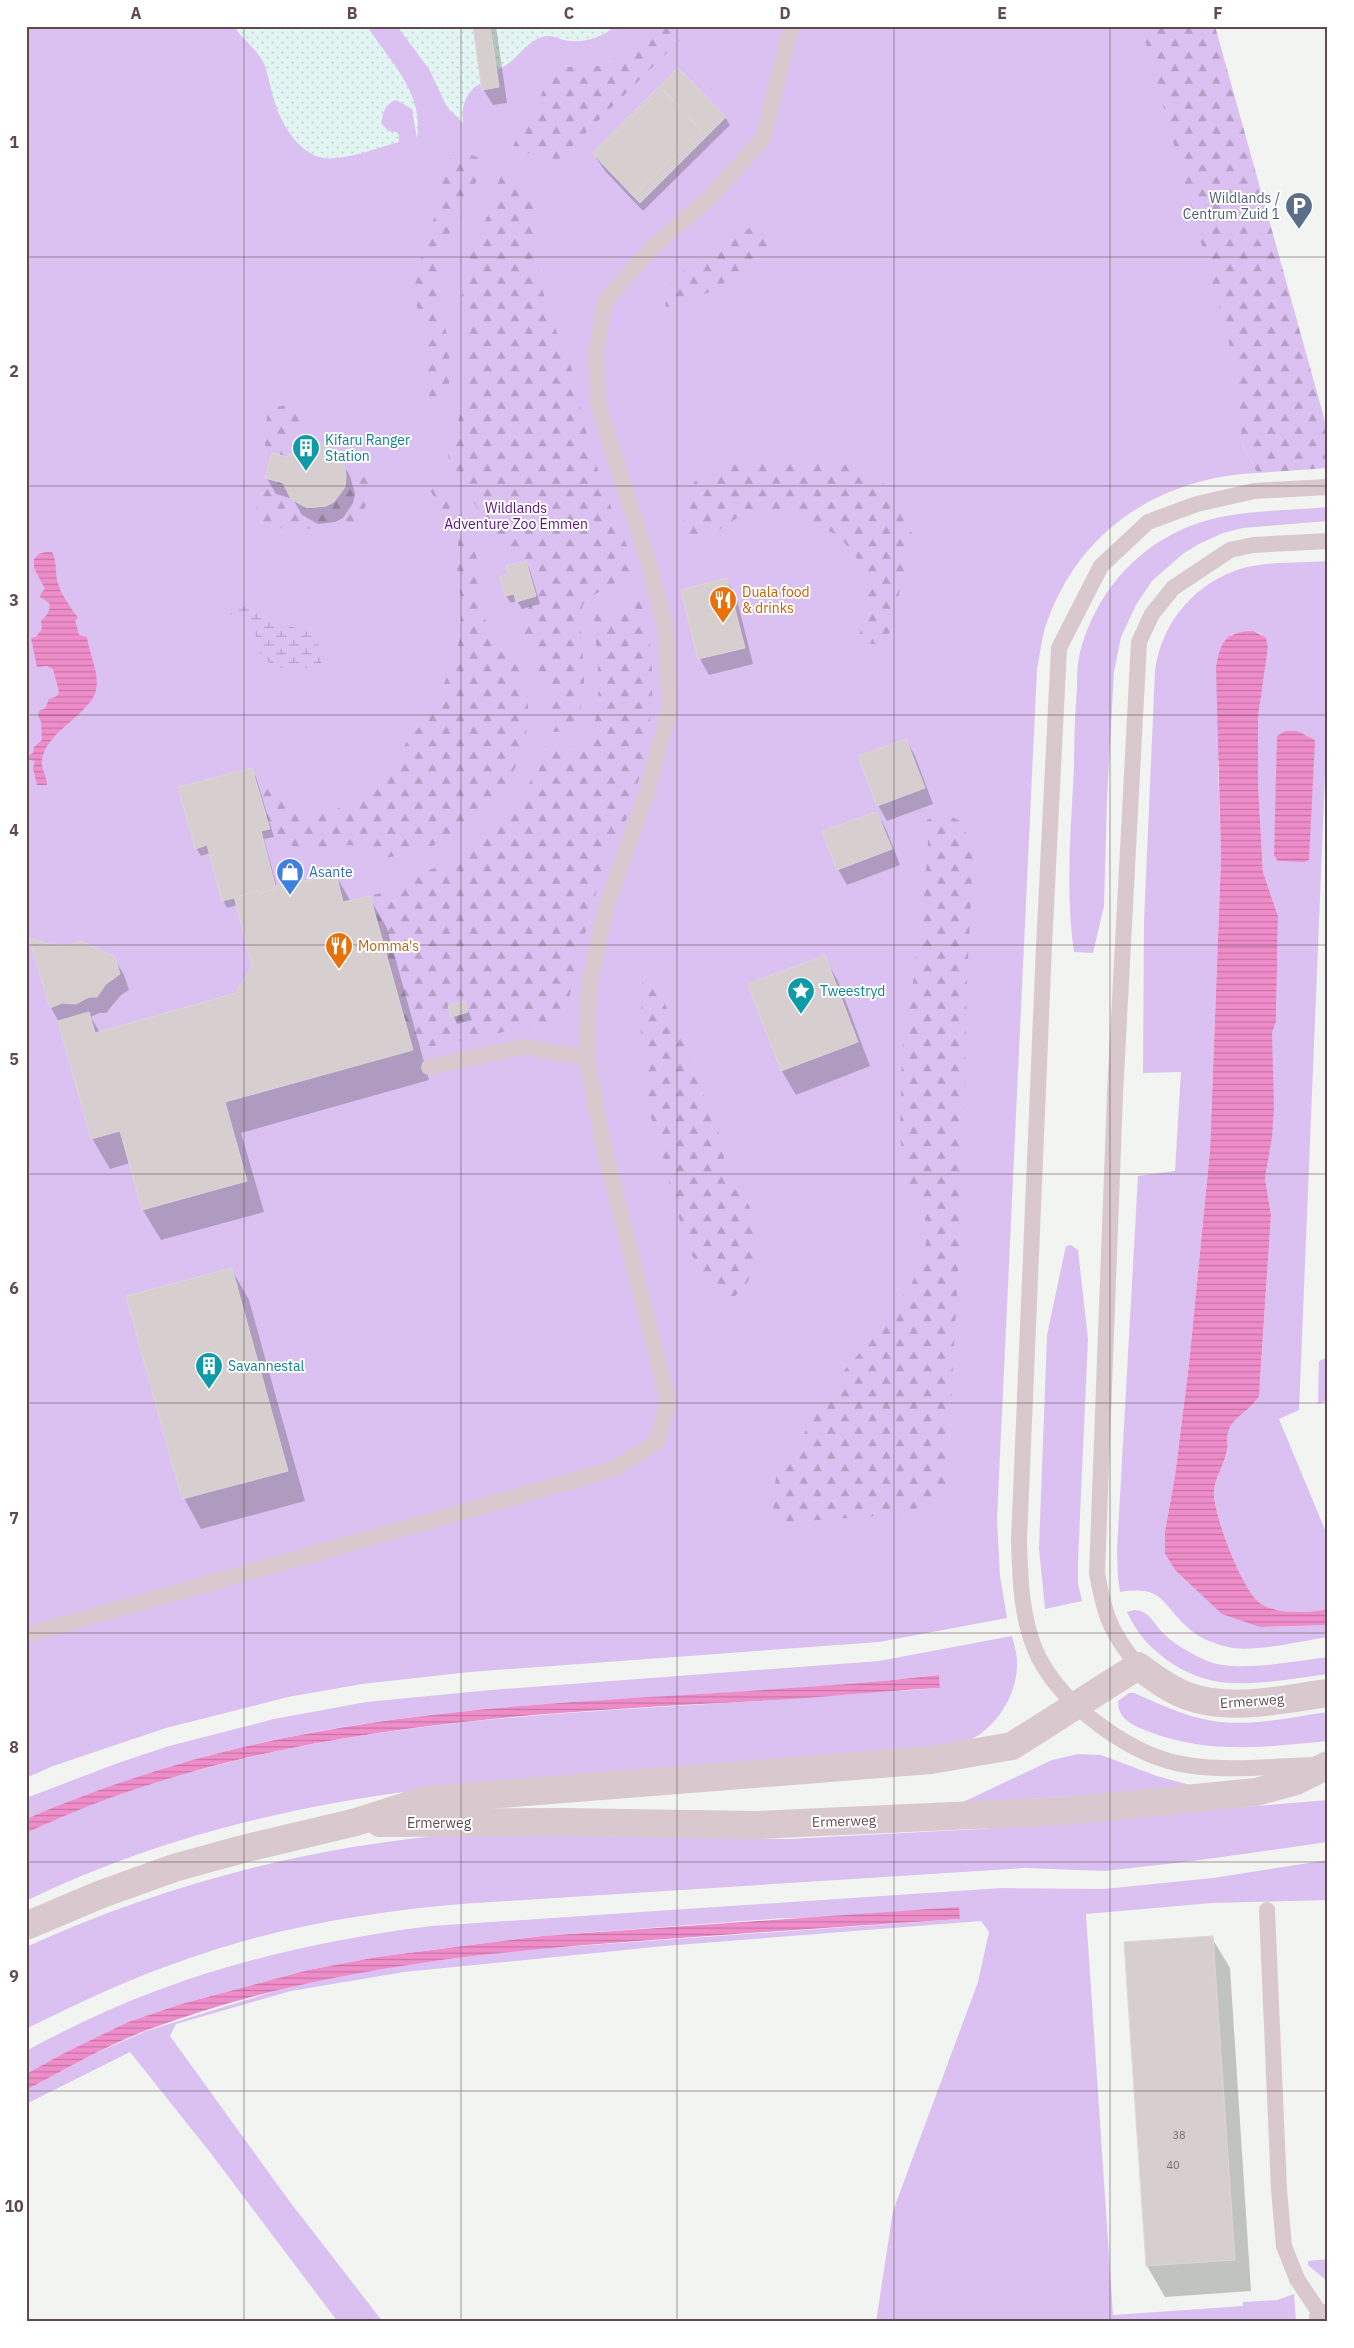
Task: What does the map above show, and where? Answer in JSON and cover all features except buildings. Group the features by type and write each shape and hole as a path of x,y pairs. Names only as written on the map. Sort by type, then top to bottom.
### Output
{"street":[{"name":"Ermerweg","path":"26,1926 99,1895 174,1868 238,1850 356,1822 425,1800 931,1760 1012,1746 1138,1666 1167,1686 1186,1696 1214,1703 1246,1704 1328,1693"},
{"name":"Ermerweg","path":"356,1822 562,1822 757,1825 1064,1811 1256,1792 1296,1781 1326,1765"}],"lane":[{"path":"26,1635 614,1469 658,1442 668,1401 602,1144 587,1058 590,988 606,906 646,794 670,708 666,631 650,567 598,405 596,353 605,301 654,247 708,199 763,139 791,26"},
{"path":"1078,1705 1056,1684 1038,1656 1024,1608 1019,1540 1044,946 1059,648 1101,566 1148,522 1197,504 1254,491 1328,488"},
{"path":"1138,1666 1111,1628 1103,1605 1097,1573 1115,1094 1139,642 1152,614 1174,588 1230,550 1253,545 1328,541"},
{"path":"429,1067 523,1047 587,1058"},
{"name":"Ermerweg","path":"1078,1705 1123,1742 1161,1758 1186,1765 1237,1769 1326,1765"},
{"path":"1267,1910 1279,2181 1284,2246 1297,2279 1325,2319"}],"green space":[{"name":"Wildlands Adventure Zoo Emmen","path":"26,26 1207,26 1253,193 1242,443 1257,473 1221,477 1187,486 1155,499 1126,516 1100,538 1078,564 1059,594 1042,638 1037,669 997,1519 1000,1576 1007,1618 879,1642 470,1672 362,1684 288,1697 166,1728 53,1766 26,1778"},
{"path":"652,26 689,26 683,37 559,159 512,150 519,131 526,120 535,115 542,93 550,78 566,67 597,66 612,61"},
{"path":"1141,26 1215,26 1328,432 1328,468 1257,473 1242,443 1237,372"},
{"path":"469,154 486,160 443,245 437,271 439,300 449,344 449,392 430,401 425,359 426,332 417,307 415,291 416,274 434,218 442,172 444,177 450,176 449,169 452,163 449,158"},
{"path":"503,171 524,189 533,201 536,213 539,278 550,316 571,366 587,435 605,492 629,551 634,571 593,596 583,605 580,618 584,672 582,702 578,716 571,725 558,732 546,731 548,694 523,630 526,612 536,596 526,561 521,554 500,541 489,528 449,461 448,453 462,408 468,378 469,321 462,298 465,258 493,206 492,198"},
{"path":"759,225 769,234 770,248 753,266 683,306 666,307 663,291 683,270 719,243"},
{"path":"289,404 304,408 308,416 306,426 286,437 295,450 288,457 272,453 273,450 265,448 266,423 270,409"},
{"path":"781,461 832,461 871,472 902,501 913,538 886,645 853,642 862,630 869,598 859,561 839,536 789,511 768,509 737,518 690,549 685,530 684,515 694,482 724,465"},
{"path":"426,471 433,475 448,494 468,530 475,549 481,610 489,626 511,654 520,670 527,696 528,721 523,746 514,770 500,792 483,812 463,829 441,842 418,851 379,860 352,845 310,849 295,847 284,842 276,835 265,813 256,783 269,788 290,805 305,811 334,810 347,805 359,792 372,787 392,771 408,739 427,719 433,709 454,660 460,638 462,604 457,573 458,544 455,533 424,479"},
{"path":"377,472 377,479 366,506 354,522 293,529 269,525 257,518 258,502 265,478 283,483 291,497 304,506 318,508 337,499 345,486 352,481"},
{"path":"1328,507 1328,521 1243,528 1223,533 1199,544 1184,553 1152,581 1136,605 1121,637 1114,672 1107,798 1104,906 1093,953 1074,952 1069,883 1077,668 1087,631 1099,606 1113,584 1131,564 1151,547 1174,533 1199,523 1226,516 1264,511"},
{"path":"1328,561 1328,703 1299,1410 1279,1419 1328,1537 1328,1609 1303,1612 1275,1610 1260,1603 1253,1596 1245,1584 1224,1536 1214,1495 1217,1478 1228,1451 1227,1434 1236,1419 1256,1402 1260,1384 1271,1215 1265,1178 1272,1138 1272,1033 1276,1022 1278,916 1263,872 1258,784 1258,717 1268,648 1261,634 1254,631 1231,634 1218,763 1221,858 1210,1150 1189,1364 1175,1476 1165,1531 1165,1554 1175,1570 1198,1591 1260,1627 1328,1625 1328,1637 1250,1649 1228,1647 1206,1640 1187,1627 1160,1598 1153,1594 1145,1591 1120,1592 1118,1578 1117,1550 1138,1176 1175,1171 1181,1072 1143,1073 1144,921 1155,671 1165,636 1173,621 1184,606 1210,583 1226,574 1253,566 1274,563","holes":["1296,731 1314,740 1274,859 1278,736"]},
{"path":"641,599 651,655 651,708 648,734 637,787 628,815 607,859 598,885 564,1020 413,1050 370,896 398,888 406,879 450,862 478,844 517,809 536,769 544,746 568,747 582,743 590,733 598,702 598,664 594,615 601,612 622,610"},
{"path":"233,604 247,608 269,620 297,628 312,635 317,641 320,650 321,663 304,668 286,669 270,663 258,649 255,629 227,612 227,607"},
{"path":"943,813 963,822 973,859 967,978 964,1153 947,1487 908,1514 788,1522 773,1512 776,1476 790,1450 802,1437 842,1373 873,1338 911,1285 924,1257 928,1226 910,1186 900,1139 902,1049 916,964 925,887 928,842 927,820"},
{"path":"646,977 652,978 682,1038 721,1139 726,1170 757,1220 755,1258 748,1282 735,1296 717,1296 687,1247 647,1102 641,1031 642,980"},
{"path":"1071,1245 1078,1250 1088,1339 1078,1561 1078,1583 1082,1601 1045,1609 1039,1548 1047,1335 1066,1246"},
{"path":"1328,1357 1328,1400 1318,1404 1319,1361"},
{"path":"1134,1610 1144,1612 1170,1639 1185,1650 1207,1661 1234,1666 1250,1666 1328,1657 1328,1674 1254,1683 1229,1683 1197,1676 1182,1670 1155,1651 1134,1626 1127,1612"},
{"path":"1012,1636 1017,1659 1017,1672 1010,1698 1003,1709 995,1720 976,1737 964,1743 934,1752 488,1783 368,1797 318,1806 218,1829 120,1861 26,1901 26,1833 105,1800 186,1773 269,1753 353,1737 437,1725 608,1710 940,1688 939,1675 775,1690 610,1700 446,1713 365,1724 284,1738 217,1753 121,1782 26,1819 26,1798 169,1746 274,1719 366,1702 491,1690 879,1661"},
{"path":"1129,1693 1134,1693 1173,1710 1227,1723 1270,1721 1328,1712 1328,1741 1237,1747 1192,1744 1170,1739 1136,1726 1123,1717 1118,1701"},
{"path":"1078,1754 1101,1755 1157,1776 1190,1785 1185,1790 961,1803 1052,1760"},
{"path":"1328,1800 1328,1842 1193,1861 1105,1871 1024,1868 461,1904 358,1916 290,1929 223,1947 169,1965 107,1990 26,2029 26,1947 130,1905 183,1887 292,1859 347,1848 458,1834 789,1839 980,1829"},
{"path":"1328,1860 1328,1900 1212,1903 1086,1914 1113,2315 1243,2306 1243,2302 1277,2300 1294,2294 1296,2322 876,2322 893,2211 978,1982 989,1932 981,1921 665,1946 404,1972 291,1991 176,2024 170,2036 290,2202 383,2322 338,2322 209,2151 130,2052 26,2104 26,2090 96,2053 146,2031 288,1987 372,1969 520,1950 960,1919 784,1918 542,1936 377,1957 308,1970 181,2004 128,2022 26,2074 26,2051 124,2004 222,1969 324,1943 431,1926 1002,1888 1104,1889 1213,1878"},
{"path":"1328,2259 1328,2282 1308,2265 1308,2261"}],"sand":[{"path":"234,26 367,26 395,65 410,92 418,122 417,139 412,109 396,100 387,106 381,123 388,131 396,132 399,135 399,142 352,156 332,158 324,158 307,151 299,145 282,120 262,60"},
{"path":"397,26 473,26 481,87 480,84 475,87 467,96 463,107 464,124 447,107 429,69"},
{"path":"490,26 615,26 604,34 591,39 571,41 551,36 542,37 535,40 509,63 496,70"}],"shaded area":[{"path":"52,552 54,556 60,590 78,618 75,620 79,635 87,637 97,684 93,698 87,706 48,745 42,759 47,785 37,785 33,768 35,761 26,759 27,756 33,753 34,747 42,740 41,722 38,715 40,710 45,709 49,699 57,696 59,692 53,669 47,666 37,667 31,638 36,637 42,629 41,621 49,611 49,603 40,597 45,589 34,568 34,559 39,554"},
{"path":"1254,631 1266,638 1268,648 1258,717 1258,784 1263,872 1278,916 1276,1022 1272,1033 1274,1108 1272,1138 1265,1178 1271,1215 1259,1396 1230,1427 1227,1435 1228,1447 1226,1457 1215,1484 1214,1495 1224,1536 1245,1584 1253,1596 1260,1603 1275,1610 1303,1612 1328,1609 1328,1625 1260,1627 1222,1614 1175,1570 1165,1554 1165,1531 1175,1476 1189,1364 1210,1150 1221,858 1216,667 1224,641 1228,637 1240,632"},
{"path":"1285,731 1297,731 1315,740 1309,860 1305,862 1278,861 1274,856 1277,736"},
{"path":"939,1675 940,1688 781,1700 572,1712 478,1720 385,1732 293,1748 202,1769 113,1797 26,1833 26,1819 121,1782 218,1753 284,1738 365,1724 529,1705 857,1683"},
{"path":"959,1907 960,1919 575,1946 451,1959 328,1979 267,1993 147,2030 101,2050 26,2090 26,2074 128,2022 181,2004 308,1970 377,1957 542,1936"}],"place":[{"name":"Wildlands / Centrum Zuid 1","path":"1299,230"},
{"name":"Kifaru Ranger Station","path":"306,472"},
{"name":"Duala food & drinks","path":"723,624"},
{"name":"Asante","path":"290,896"},
{"name":"Momma's","path":"339,970"},
{"name":"Tweestryd","path":"801,1015"},
{"name":"Savannestal","path":"209,1390"}]}
